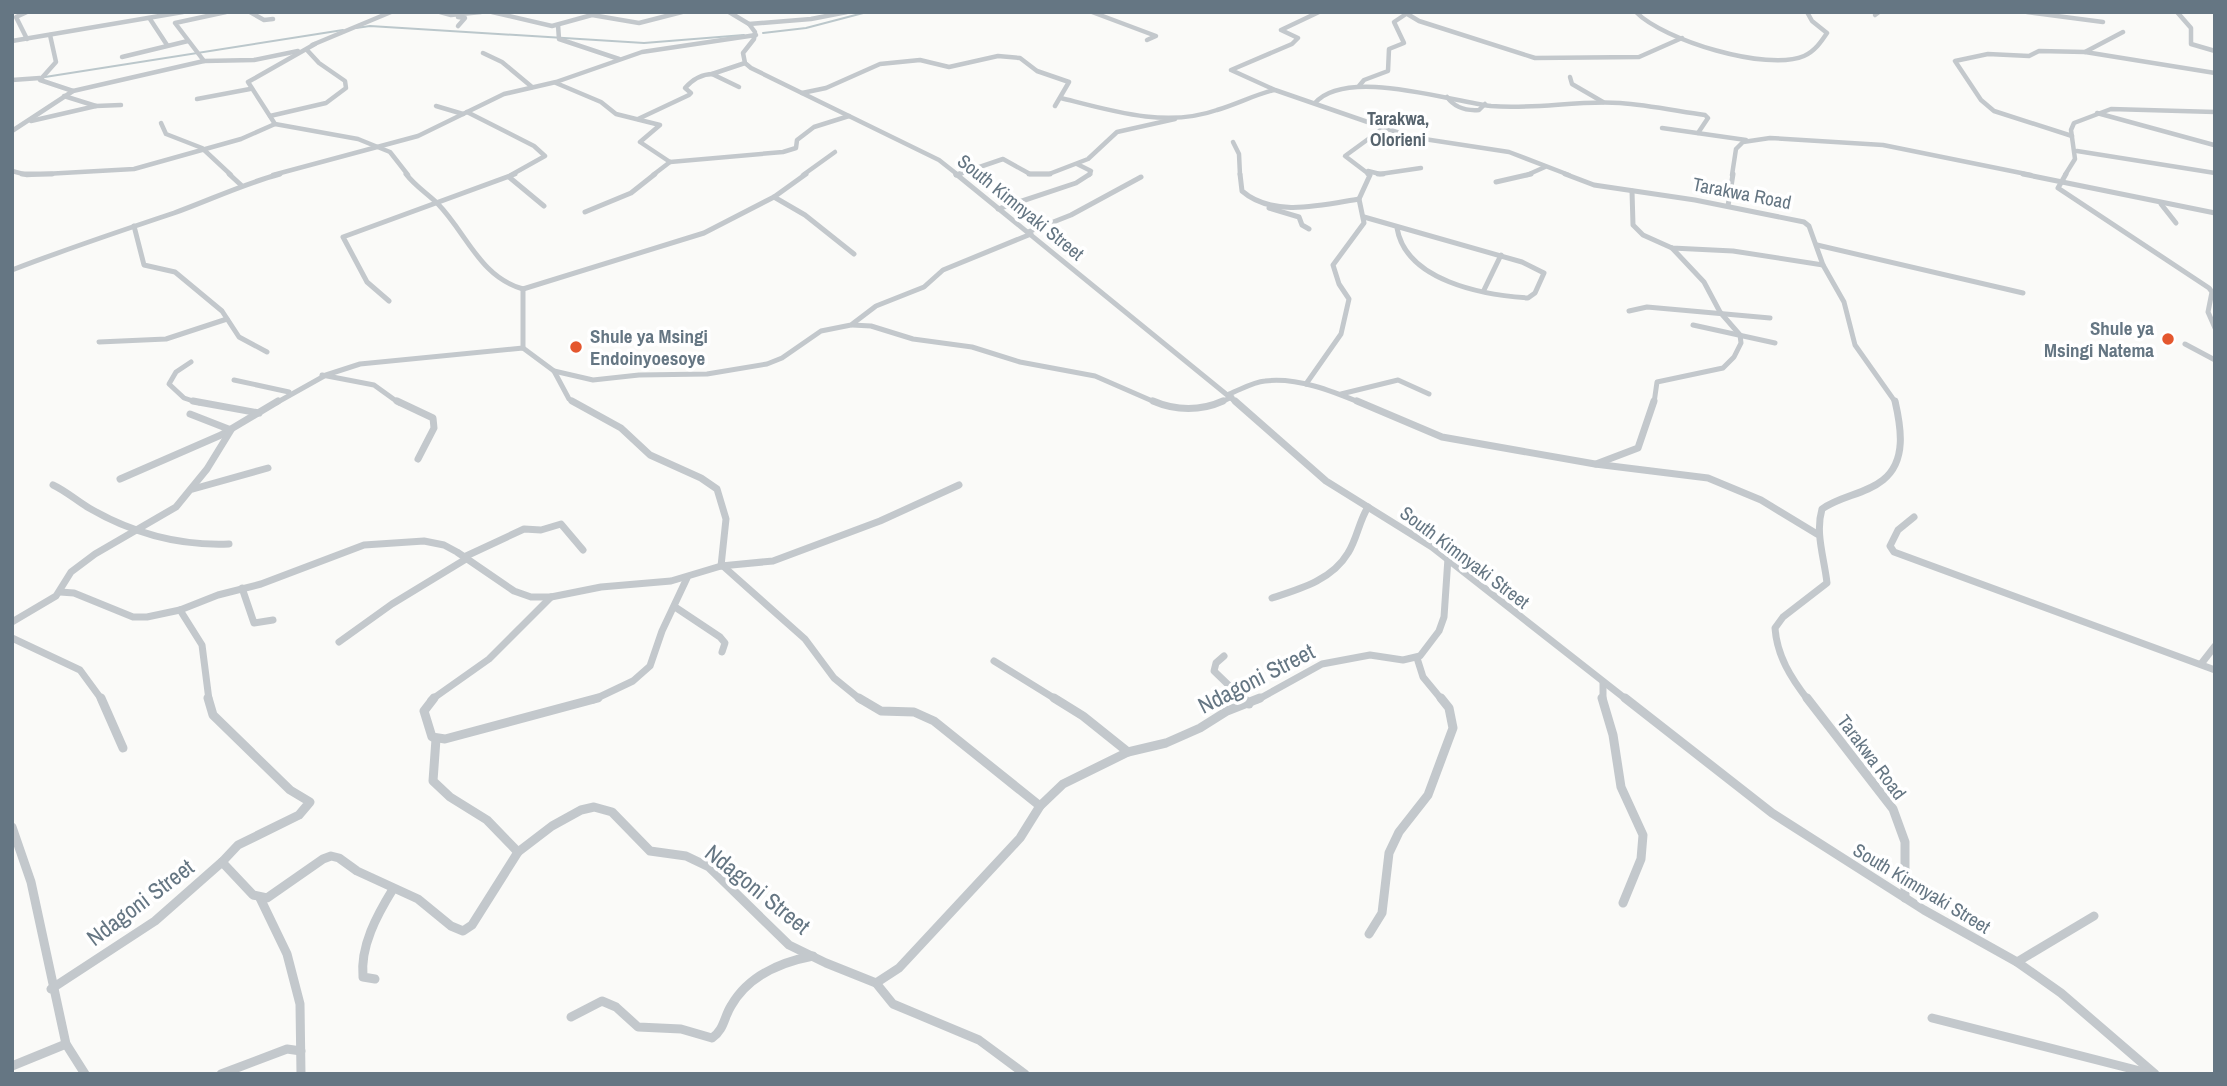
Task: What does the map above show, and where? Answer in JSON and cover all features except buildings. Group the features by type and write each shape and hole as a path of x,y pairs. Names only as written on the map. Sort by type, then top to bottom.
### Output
{"street":[{"path":"27,12 16,18 27,39"},
{"path":"12,41 183,12"},
{"path":"176,22 226,12"},
{"path":"250,12 264,20 272,19"},
{"path":"12,131 73,91 204,61 265,59 315,44 391,12"},
{"path":"440,12 465,18 458,26"},
{"path":"451,15 481,12"},
{"path":"492,12 537,24 558,25 592,15 639,23 682,12"},
{"path":"729,12 749,24 756,35"},
{"path":"749,24 819,18 847,12"},
{"path":"1093,12 1156,36 1147,40"},
{"name":"Tarakwa Road","path":"1319,12 1281,30 1298,38 1292,44 1230,68 1275,90 1382,129 1423,139 1502,150 1594,185 1728,206 1804,222 1817,245 1823,265 1844,302 1855,345 1896,402 1901,446 1891,472 1883,480 1822,509 1816,523 1817,535 1824,551 1827,583 1778,621 1775,634 1796,684 1855,754 1893,809 1906,846 1905,898"},
{"path":"1636,12 1651,29 1754,60 1790,58 1817,47 1828,34 1812,21 1807,12"},
{"path":"2026,12 2103,22"},
{"path":"2177,12 2190,28 2191,44 2215,51"},
{"path":"170,13 204,61"},
{"path":"1359,86 1364,80 1388,71 1389,49 1404,43 1394,22 1405,13 1535,58 1639,57 1682,38"},
{"path":"150,19 167,45"},
{"path":"558,25 558,39 620,60"},
{"path":"2085,52 2123,32"},
{"path":"40,78 56,62 50,35"},
{"path":"12,270 241,186 431,131 504,94 556,82 649,51 756,35"},
{"path":"637,119 690,94 685,88 700,75 713,74 745,63 743,52 756,35"},
{"path":"122,57 188,41"},
{"path":"275,124 250,89 248,82 315,44"},
{"path":"270,116 326,103 346,88 346,82 319,63 307,50"},
{"path":"2072,136 1994,111 1981,100 1955,61 1988,54 2029,56 2039,51 2085,52 2215,73"},
{"path":"482,52 502,62 531,87"},
{"path":"801,93 826,88 880,64 920,60 949,67 987,57 1007,56 1020,58 1037,71 1069,82 1055,106"},
{"name":"South Kimnyaki Street","path":"745,63 766,78 925,151 1231,396 1312,470 1448,558 1772,813 1905,898 2017,962 2088,1014 2153,1074"},
{"path":"713,74 739,87"},
{"path":"1570,77 1572,84 1603,102"},
{"path":"12,80 40,78 56,84 57,88 73,91"},
{"path":"556,82 601,102 616,114 660,125 640,142 670,162"},
{"path":"1315,103 1330,92 1359,86 1401,87 1485,104 1554,107 1603,102 1706,115 1708,118 1698,134"},
{"path":"197,99 250,89"},
{"path":"956,175 1003,159 1036,176 1088,159 1105,140 1118,132 1216,111 1253,95 1275,90"},
{"path":"63,96 96,106"},
{"path":"1447,97 1453,106 1469,111 1479,110 1485,104"},
{"path":"1061,98 1122,114 1175,119"},
{"path":"31,121 96,106 121,104"},
{"path":"389,301 367,282 355,256 342,239 509,177 545,156 544,153 465,113 436,106"},
{"path":"2215,112 2111,109 2074,122 2071,126 2077,151 2076,164 2058,188 2066,196 2209,288 2212,292 2211,313 2215,328"},
{"path":"2097,113 2214,145"},
{"path":"585,212 634,191 670,162 783,152 796,148 797,140 806,132 849,116"},
{"path":"161,122 166,134 202,148 241,186"},
{"path":"12,171 27,175 126,170 241,139 275,124 358,139 390,152 414,184 439,205 484,265 505,284 523,289 704,233 774,197 835,152"},
{"path":"1662,128 1751,140 1770,138 1882,145 2215,213"},
{"path":"1382,129 1345,156 1350,163 1367,171 1384,173 1421,168"},
{"path":"1728,206 1736,149 1751,140"},
{"path":"1233,142 1241,153 1242,191 1249,200 1266,205 1296,207 1359,199"},
{"path":"2077,151 2215,173"},
{"path":"998,208 1076,183 1090,175 1091,171 1077,164"},
{"path":"1496,181 1521,178 1545,167"},
{"path":"1306,384 1341,334 1349,299 1334,281 1332,271 1336,259 1361,230 1364,217 1359,199 1370,178 1367,171"},
{"path":"509,177 544,206"},
{"path":"852,325 876,306 923,287 943,270 1071,215 1141,177"},
{"path":"1632,191 1633,225 1643,235 1672,248 1733,251 1823,265"},
{"path":"774,197 805,215 854,254"},
{"path":"2161,204 2176,223"},
{"path":"1266,205 1299,217 1302,225 1309,229"},
{"path":"1364,217 1544,271 1535,293 1523,298 1458,284 1424,268 1399,242 1398,228"},
{"path":"134,226 144,265 175,272 222,311 239,337 267,352"},
{"path":"1817,245 2023,293"},
{"path":"1595,464 1638,448 1641,434 1652,413 1657,382 1723,368 1739,350 1740,335 1720,312 1704,282 1672,248"},
{"path":"1484,290 1501,256"},
{"path":"523,289 523,348"},
{"path":"1629,311 1647,307 1770,318"},
{"path":"99,342 166,339 227,319"},
{"path":"120,479 231,430 321,375 360,363 523,348 554,371 593,380 639,375 718,373 775,362 821,331 852,325 871,326 913,339 972,347 1020,362 1095,376 1169,408 1208,408 1262,381 1306,384 1341,394 1442,437 1595,464 1708,478 1761,500 1817,535"},
{"path":"1693,325 1775,343"},
{"path":"2185,344 2215,360"},
{"path":"191,362 176,372 169,384 179,396 198,403 260,413"},
{"path":"554,371 569,398 591,414 621,428 650,456 701,478 717,489 723,500 726,519 722,566"},
{"path":"321,375 378,386 401,404 433,418 434,428 418,459"},
{"path":"234,380 289,393"},
{"path":"1341,394 1398,380 1429,394"},
{"path":"190,414 231,430"},
{"path":"12,622 60,592 71,572 95,554 176,507 192,489 231,430"},
{"path":"192,489 268,468"},
{"path":"53,485 71,493 87,507 135,530 195,544 229,544"},
{"path":"60,592 74,593 133,617 180,610 292,574 374,542 437,542 523,595 551,597 688,579 722,566 780,558 880,521 959,485"},
{"path":"1272,598 1310,584 1334,569 1346,556 1367,507"},
{"path":"1914,517 1894,536 1890,546 1894,552 2215,670"},
{"path":"339,642 392,604 465,558 524,529 541,530 557,524 564,525 583,550"},
{"path":"1369,934 1382,913 1389,853 1399,832 1428,795 1453,728 1449,708 1423,677 1417,658 1439,631 1444,617 1448,558"},
{"path":"722,566 805,639 834,678 865,703 881,711 914,712 934,721 978,760 1040,806"},
{"path":"436,739 541,716 626,684 643,673 654,660 661,633 688,579"},
{"path":"243,588 254,622 273,620"},
{"path":"518,852 497,835 483,816 457,804 433,781 436,739 427,728 424,711 428,702 489,659 551,597"},
{"path":"675,607 720,636 725,643 722,652"},
{"path":"180,610 202,645 206,690 213,715 290,790 310,802 299,815 238,845 222,862"},
{"path":"12,638 80,670 101,697 123,748"},
{"path":"2201,664 2203,658 2215,646"},
{"name":"Ndagoni Street","path":"51,989 155,921 222,862 242,886 260,898 274,894 331,856 393,889 420,900 454,928 463,931 472,925 518,852 552,826 581,810 603,808 626,824 650,851 682,855 706,866 732,886 746,906 779,937 814,956 876,982 899,968 1020,838 1040,806 1063,784 1129,752 1166,743 1227,711 1249,704 1322,664 1342,658 1370,655 1403,660 1417,658"},
{"path":"1224,656 1216,663 1214,671 1249,704"},
{"path":"994,661 1083,716 1129,752"},
{"path":"1603,682 1604,706 1613,735 1623,797 1643,835 1641,859 1623,903"},
{"path":"12,827 31,882 51,989 65,1044 85,1074"},
{"path":"375,979 363,977 362,962 376,921 393,889"},
{"path":"260,898 292,967 300,1004 301,1074"},
{"path":"2017,962 2036,953 2071,925 2094,916"},
{"path":"571,1017 602,1001 616,1007 638,1027 681,1029 712,1038 720,1032 732,1005 744,989 784,963 814,956"},
{"path":"876,982 882,996 899,1009 974,1037 1001,1053 1025,1074"},
{"path":"1932,1018 2153,1074"},
{"path":"12,1066 65,1044"},
{"path":"221,1074 287,1049 301,1051"}],"waterway":[{"path":"763,33 806,28 867,12"},
{"path":"356,28 370,26 644,43 744,35"},
{"path":"45,77 343,30"}],"place":[{"name":"Shule ya Msingi Natema","path":"2168,339"},
{"name":"Shule ya Msingi Endoinyoesoye","path":"576,347"}],"district":[{"name":"Tarakwa, Olorieni","path":"1398,128"}]}
